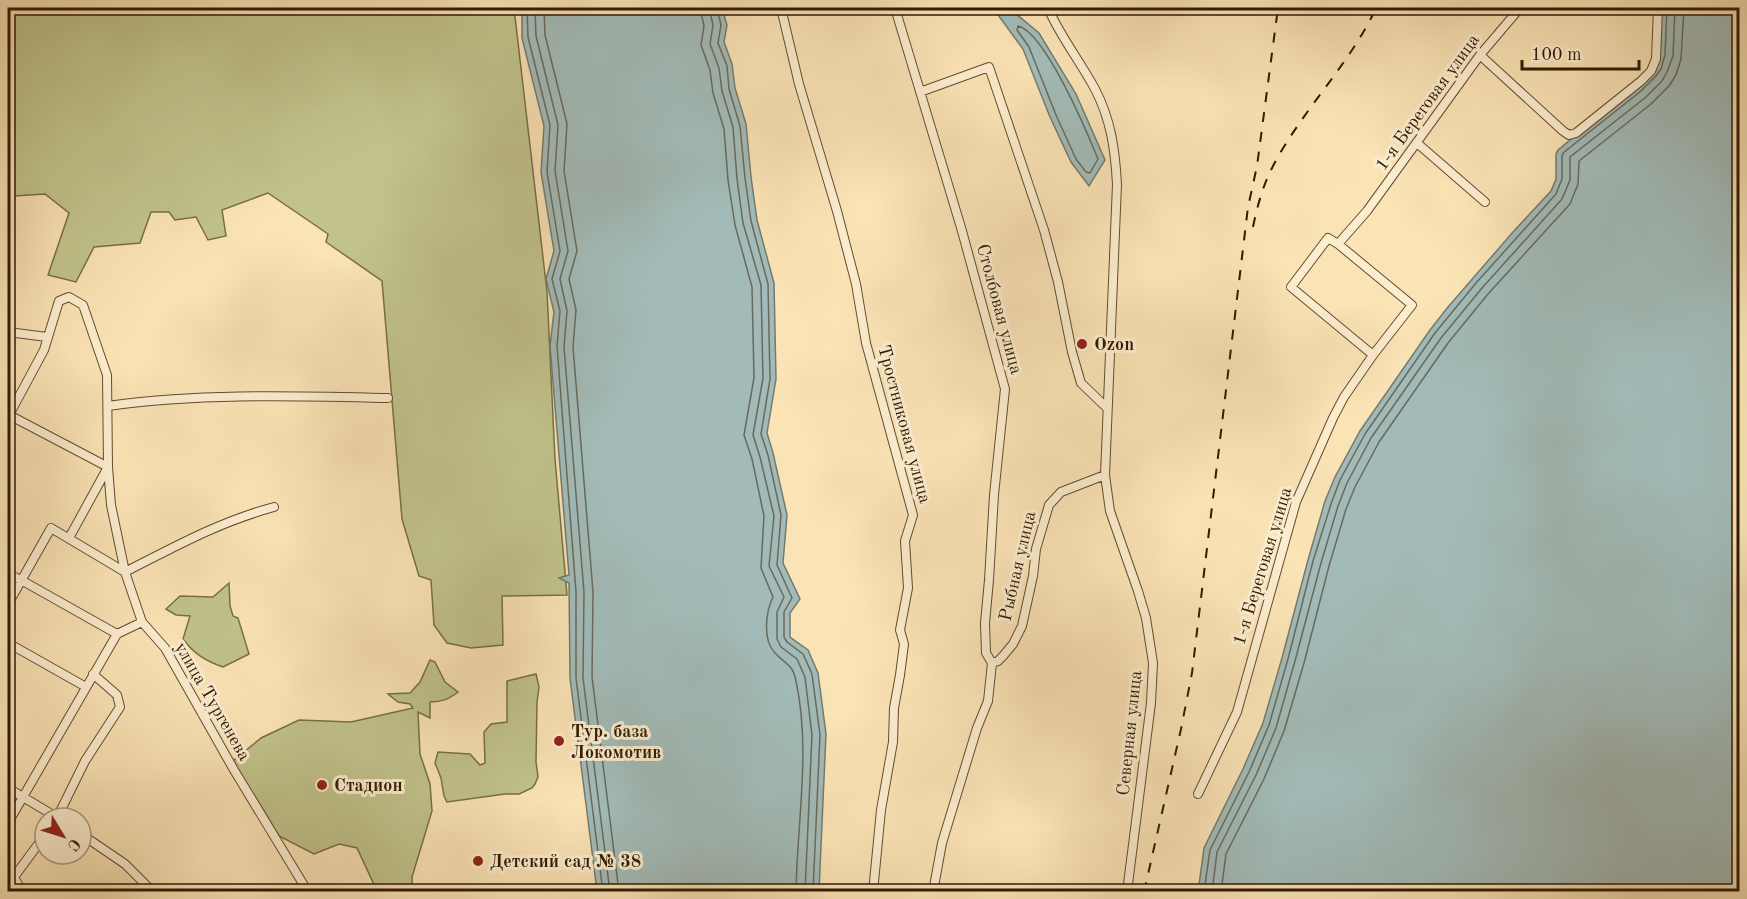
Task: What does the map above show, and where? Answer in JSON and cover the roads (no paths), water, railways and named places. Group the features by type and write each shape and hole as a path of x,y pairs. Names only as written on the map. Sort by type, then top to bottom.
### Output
{"street":[{"name":"Тростниковая улица","path":"781,8 799,84 840,222 856,284 866,343 913,515 905,541 908,588 900,630 904,644 894,708 893,742 881,810 873,891"},
{"name":"Столбовая улица","path":"895,8 962,231 1005,389 994,495 990,580 985,623 986,653 992,663"},
{"path":"1048,8 1095,90 1107,116 1116,150 1117,184 1105,475"},
{"name":"1-я Береговая улица","path":"1338,244 1367,211 1480,55 1520,8"},
{"path":"1480,55 1569,135 1576,133 1651,71 1656,59 1658,8"},
{"path":"920,92 989,67 1044,230 1081,383 1107,408"},
{"path":"1417,143 1485,202"},
{"name":"1-я Береговая улица","path":"1198,794 1237,712 1296,502 1338,408 1373,355 1412,305 1328,238 1291,286 1373,355"},
{"path":"8,823 117,634 142,622 125,572 111,505 108,467 107,375 83,304 69,297 59,301 44,350 8,416 108,467"},
{"path":"8,332 47,337"},
{"path":"108,406 175,399 282,396 388,398"},
{"path":"69,538 108,467"},
{"name":"Рыбная улица","path":"992,663 1004,656 1022,626 1034,576 1035,549 1049,505 1061,492 1105,475"},
{"name":"Северная улица","path":"1105,475 1110,511 1146,618 1153,663 1151,703 1127,891"},
{"path":"125,572 208,529 244,515 274,507"},
{"path":"8,604 51,528 125,572"},
{"path":"8,574 117,634"},
{"name":"улица Тургенева","path":"142,622 165,648 234,770 308,891"},
{"path":"8,643 86,687"},
{"path":"933,891 942,843 977,728 988,701 992,663"},
{"path":"64,806 85,761 120,707 117,695 93,674"},
{"path":"8,788 37,806"},
{"path":"93,842 125,864 153,891"},
{"path":"22,891 11,874 33,849"}],"water":[{"path":"522,8 722,8 727,25 724,42 732,64 735,88 746,124 757,220 774,283 776,379 767,433 787,515 783,563 800,599 790,613 790,637 808,650 818,673 826,734 819,891 597,891 570,678 569,583 559,578 569,575 550,346 554,312 546,279 554,251 541,172 544,126 522,38"},
{"path":"993,8 1009,8 1039,33 1076,94 1105,160 1089,186 1071,162 1023,49"},
{"path":"1661,8 1739,8 1739,891 1198,892 1204,848 1263,723 1325,501 1335,477 1360,431 1430,330 1551,191 1556,179 1558,150 1651,73"}],"railway":[{"path":"1144,892 1192,673 1248,207 1257,166 1278,8"},
{"path":"1253,227 1258,205 1271,170 1296,128 1352,50 1376,8"}],"place":[{"name":"Ozon","path":"1082,344"},
{"name":"Тур. база Локомотив","path":"559,741"},
{"name":"Стадион","path":"322,785"},
{"name":"Детский сад № 38","path":"478,861"}]}
